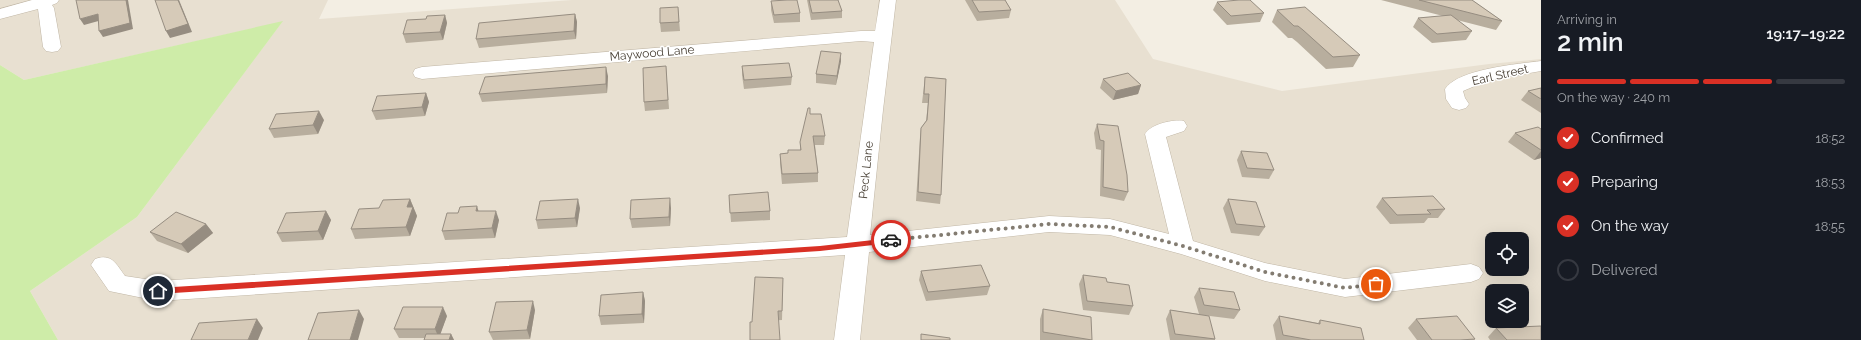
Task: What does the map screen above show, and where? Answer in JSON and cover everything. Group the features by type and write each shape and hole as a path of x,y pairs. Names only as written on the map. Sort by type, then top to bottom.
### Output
{"street":[{"name":"Peck Lane","path":"847,340 882,37 888,0"},
{"path":"0,14 44,1 52,47"},
{"name":"Maywood Lane","path":"422,73 861,36 882,37"},
{"name":"Earl Street","path":"1460,104 1455,100 1454,89 1460,84 1485,76 1541,66"},
{"path":"1177,126 1155,134 1183,246"},
{"path":"102,265 118,284 158,291 812,249 1049,224 1110,227 1183,246 1265,272 1345,288 1471,273"}],"shaded area":[{"path":"0,0 328,0 319,19 572,0 1115,0 1153,59 1282,91 1489,64 1541,59 1541,340 58,340 30,291 137,217 282,22 24,80 0,65"}],"green space":[{"path":"283,21 137,217 30,291 58,340 0,340 0,65 24,80"}],"building":[{"path":"76,0 126,0 130,23 99,31 98,14 80,19"},
{"path":"155,0 178,0 188,24 166,31"},
{"path":"797,0 800,13 774,15 771,1"},
{"path":"809,0 838,0 842,11 812,13"},
{"path":"972,0 1005,0 1011,10 979,12"},
{"path":"1250,0 1264,13 1231,16 1217,2"},
{"path":"1419,0 1472,0 1502,21"},
{"path":"678,7 679,22 660,23 660,8"},
{"path":"1305,7 1360,55 1333,57 1303,30 1298,26 1294,26 1277,10"},
{"path":"575,14 574,31 476,39 479,23"},
{"path":"445,15 440,32 403,34 407,20 426,19 427,16"},
{"path":"1451,15 1472,31 1437,34 1418,18"},
{"path":"821,51 841,53 837,76 816,74"},
{"path":"789,63 792,77 744,80 742,66"},
{"path":"666,66 668,100 644,102 643,68"},
{"path":"606,67 606,84 479,94 485,77"},
{"path":"1128,73 1141,85 1116,91 1103,79"},
{"path":"925,77 946,79 941,195 918,192 921,128 927,120 929,94 924,94"},
{"path":"1541,88 1541,99 1528,91"},
{"path":"426,93 422,107 372,111 377,96"},
{"path":"808,108 810,108 810,114 821,114 825,136 813,136 818,173 782,174 780,154 788,153 788,150 801,150 800,142"},
{"path":"319,111 313,125 269,129 276,114"},
{"path":"1097,124 1118,126 1127,175 1128,192 1103,187 1104,141 1100,140"},
{"path":"1538,127 1541,129 1541,150 1515,133"},
{"path":"1241,151 1267,153 1274,170 1247,168"},
{"path":"768,192 770,211 730,213 729,195"},
{"path":"1433,196 1445,209 1427,210 1431,214 1397,215 1382,198"},
{"path":"670,198 669,217 630,219 631,200"},
{"path":"410,199 407,207 413,207 406,227 351,229 359,209 379,208 383,200"},
{"path":"578,199 575,218 536,220 540,201"},
{"path":"1228,199 1256,202 1265,227 1236,224"},
{"path":"477,206 476,211 496,211 492,228 442,231 447,213 458,213 460,207"},
{"path":"326,211 318,231 277,233 286,213"},
{"path":"176,212 206,224 181,244 150,232"},
{"path":"981,265 990,286 928,292 921,271"},
{"path":"1083,275 1106,278 1107,282 1129,285 1133,306 1087,301"},
{"path":"755,277 783,278 782,311 778,311 780,340 750,340 750,322 752,322"},
{"path":"1199,288 1234,292 1240,310 1204,305"},
{"path":"643,292 642,314 599,316 601,295"},
{"path":"533,301 527,330 489,332 496,302"},
{"path":"403,307 443,307 435,329 394,329"},
{"path":"1043,309 1091,317 1092,340 1043,332"},
{"path":"359,310 350,340 308,340 318,313"},
{"path":"1170,310 1209,316 1215,339 1175,334"},
{"path":"1279,316 1320,324 1320,320 1361,328 1364,340 1311,340 1283,335"},
{"path":"1457,316 1475,339 1432,340 1416,319"},
{"path":"257,319 248,340 191,340 199,323"},
{"path":"1541,326 1541,340 1507,340 1496,328 1529,328 1529,327"},
{"path":"426,334 451,334 449,340 424,340"},
{"path":"921,334 950,338 950,340 921,340"}],"way so far":[{"path":"891,240 1049,224 1110,227 1183,246 1265,272 1345,288 1376,284"}],"route":[{"path":"158,291 820,249 891,240"}]}
